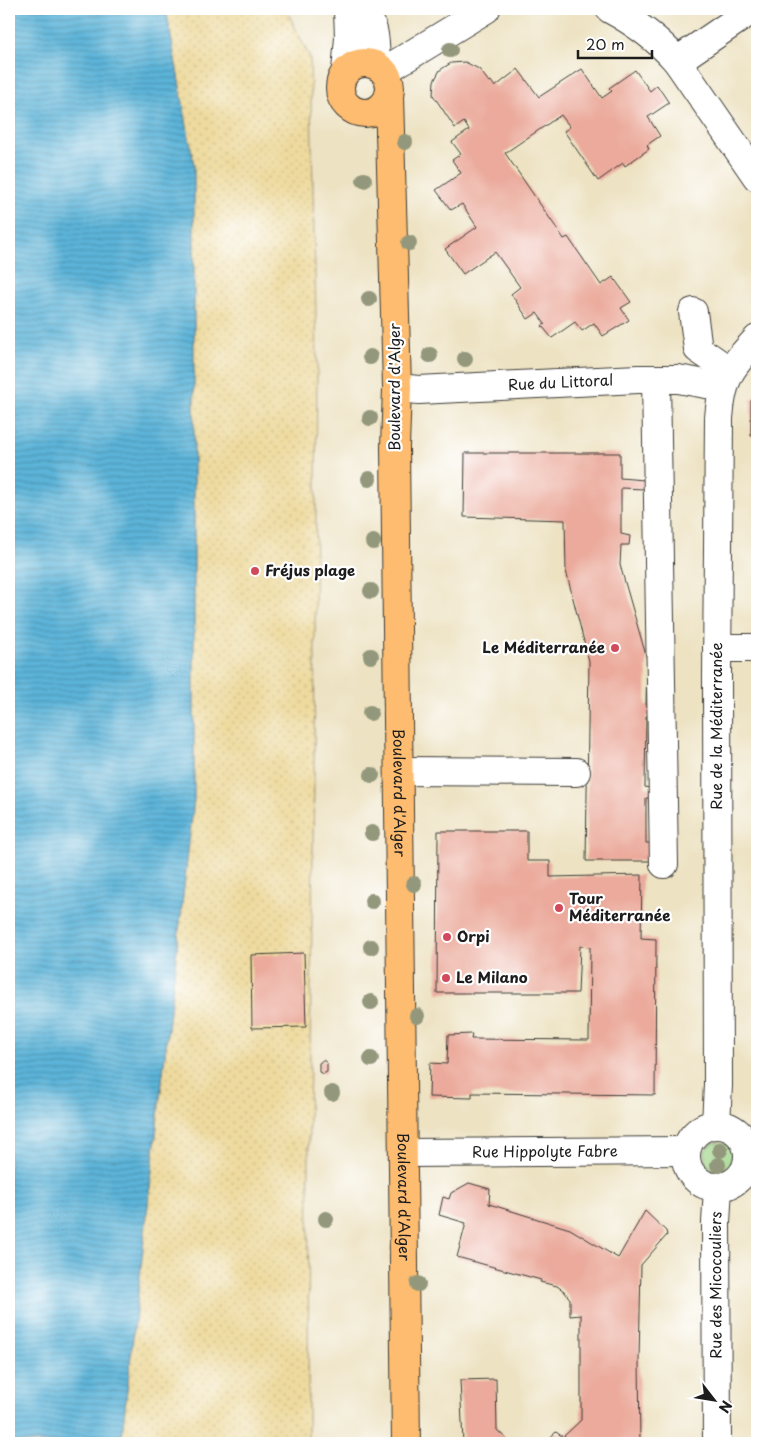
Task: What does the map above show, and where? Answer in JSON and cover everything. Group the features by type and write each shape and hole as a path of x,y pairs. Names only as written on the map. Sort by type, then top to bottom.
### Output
{"main road":[{"path":"361,113 368,113 381,107 383,78 360,63 346,71 340,85 342,100 354,111 377,120 390,141"},
{"name":"Boulevard d'Alger","path":"383,78 390,141 397,388 395,447 406,1443"}],"street":[{"path":"346,71 349,38 348,9"},
{"path":"361,9 373,25 383,78"},
{"path":"383,78 394,65 486,9"},
{"path":"610,9 646,31 662,44 677,61 757,177"},
{"path":"677,61 753,9"},
{"path":"693,312 698,349 726,379 757,339"},
{"path":"664,864 667,379 698,349"},
{"name":"Rue du Littoral","path":"397,388 419,390 667,379 726,379"},
{"name":"Rue de la Méditerranée","path":"716,1124 718,1085 717,640 719,418 726,379"},
{"path":"717,640 757,632"},
{"path":"717,640 757,648"},
{"path":"399,771 576,772"},
{"path":"716,1124 735,1130 742,1136 753,1155 743,1173 736,1180 728,1185 718,1187 709,1186 701,1182 694,1176 686,1160 686,1151 694,1136 700,1130 716,1124"},
{"name":"Rue Hippolyte Fabre","path":"404,1153 686,1151"},
{"name":"Rue des Micocouliers","path":"716,1443 716,1223 718,1187"}],"green space":[{"path":"718,1142 728,1146 732,1156 728,1166 718,1170 708,1166 704,1156 708,1146"}],"sand":[{"name":"Fréjus plage","path":"166,9 286,9 310,58 317,361 309,1125 308,1443 121,1443 194,799 194,165"}],"water":[{"path":"9,9 166,9 194,165 194,799 121,1443 9,1443"}],"building":[{"path":"465,62 479,69 495,87 518,69 539,97 582,69 602,98 612,91 609,88 635,70 650,91 657,85 669,103 648,117 660,136 647,145 649,149 625,166 623,163 598,181 564,131 570,127 561,115 505,153 564,239 568,237 601,285 613,277 631,302 621,308 629,320 603,336 594,323 582,331 575,322 552,338 542,326 545,324 537,313 528,319 511,294 520,287 495,252 463,274 445,249 477,227 462,204 451,210 436,190 461,173 452,160 461,154 452,142 469,130 464,122 455,128 433,95 434,81 440,70 451,63"},
{"path":"757,394 757,436 751,436 751,401"},
{"name":"Le Méditerranée","path":"465,453 620,453 620,478 644,480 644,489 621,488 621,534 630,536 629,545 621,545 620,565 647,659 646,706 654,706 654,715 646,716 645,787 654,789 654,798 646,798 646,843 654,843 653,861 586,861 589,661 566,571 565,520 464,517"},
{"path":"438,831 527,831 527,861 550,861 550,877 642,875 641,938 656,939 655,1095 472,1093 472,1098 429,1097 430,1063 447,1064 448,1035 472,1034 471,1039 589,1040 590,947 580,946 578,993 437,993"},
{"path":"304,953 306,1027 252,1028 251,955"},
{"path":"323,1060 327,1063 327,1072 323,1074 319,1072 319,1063"},
{"path":"469,1183 490,1189 489,1204 570,1229 618,1258 645,1211 666,1231 667,1235 641,1265 640,1443 544,1443 556,1432 563,1437 581,1420 581,1315 570,1316 570,1299 557,1286 457,1257 466,1223 439,1215 443,1197 449,1199 451,1193"},
{"path":"496,1379 497,1430 511,1443 463,1443 460,1380"}],"place":[{"name":"Fréjus plage","path":"255,571"},
{"name":"Le Méditerranée","path":"615,648"},
{"name":"Tour Méditerranée","path":"559,908"},
{"name":"Orpi","path":"447,937"},
{"name":"Le Milano","path":"446,978"}]}
